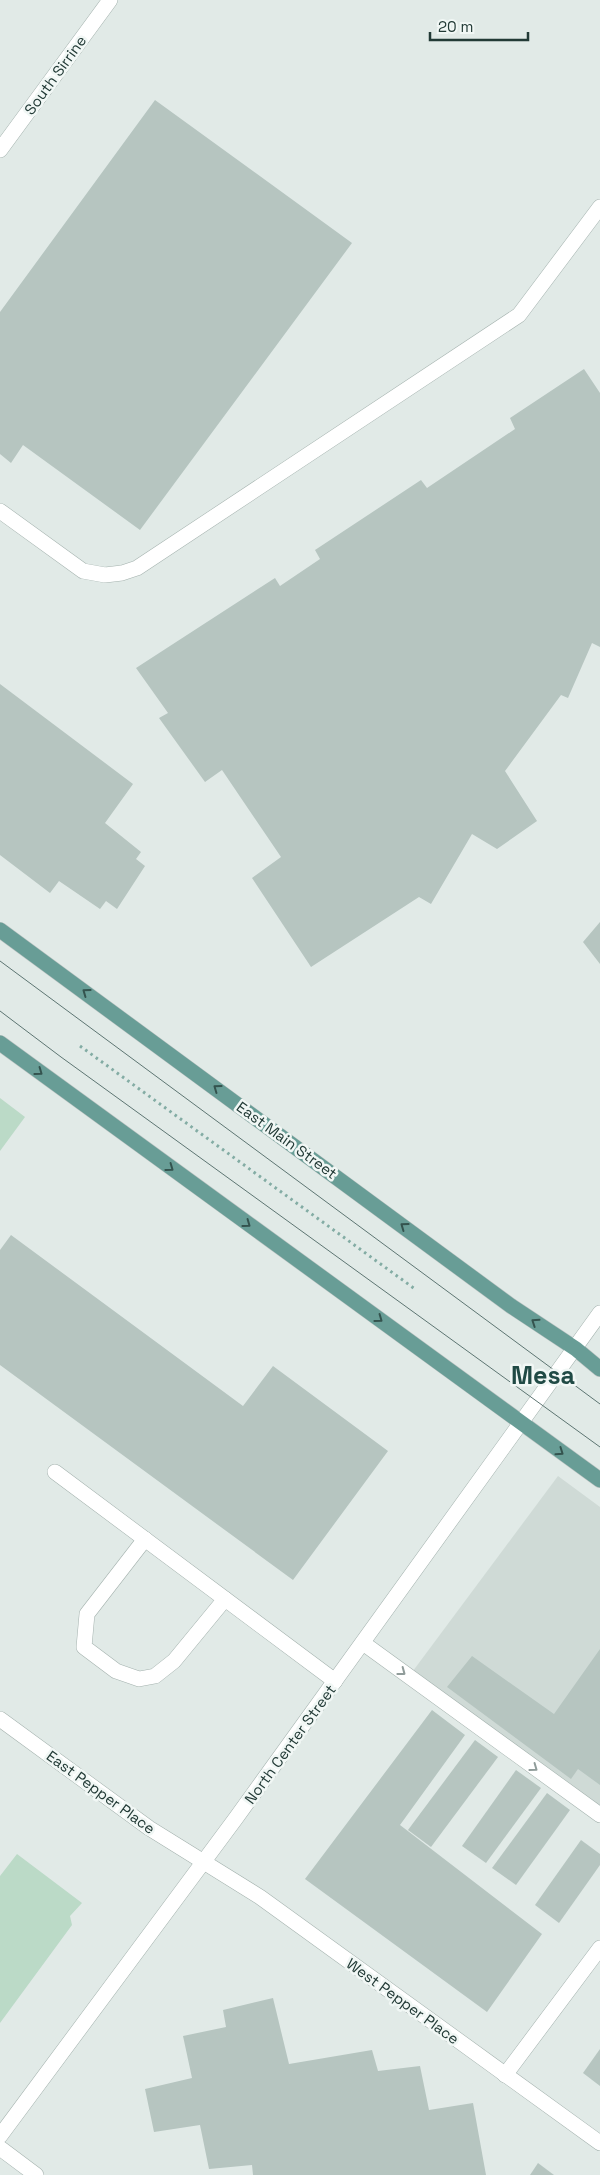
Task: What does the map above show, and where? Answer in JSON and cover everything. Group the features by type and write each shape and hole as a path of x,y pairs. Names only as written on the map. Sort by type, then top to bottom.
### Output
{"main road":[{"name":"East Main Street","path":"0,930 511,1306 576,1349 600,1369"},
{"path":"0,1043 600,1480"}],"street":[{"name":"South Sirrine","path":"0,150 110,0"},
{"path":"0,512 83,571 105,575 122,573 137,568 519,315 600,207"},
{"name":"North Center Street","path":"0,2136 204,1862 576,1349 600,1313"},
{"path":"55,1472 335,1681"},
{"path":"145,1540 88,1614 84,1647 116,1672 139,1679 155,1676 174,1661 225,1599"},
{"path":"363,1643 600,1815"},
{"name":"East Pepper Place","path":"0,1719 149,1828 204,1862"},
{"name":"West Pepper Place","path":"204,1862 260,1897 600,2144"},
{"path":"505,2075 600,1948"},
{"path":"0,2148 36,2175"}],"path":[{"path":"80,1046 415,1289"}],"shaded area":[{"path":"558,1476 600,1507 600,1820 407,1679"}],"green space":[{"path":"0,1098 25,1117 0,1151"},
{"path":"17,1854 82,1903 70,1916 72,1925 0,2023 0,1876"}],"building":[{"path":"155,100 352,243 140,530 23,445 11,463 0,454 0,312"},
{"path":"584,369 600,393 600,647 592,643 568,698 561,695 505,771 537,821 497,849 472,834 431,904 419,897 311,967 252,878 281,857 222,770 205,782 159,718 168,713 136,668 275,578 280,586 320,559 315,550 421,480 427,488 515,429 510,418"},
{"path":"0,684 133,784 105,823 141,852 136,859 145,866 117,909 106,901 100,909 59,881 50,893 0,855"},
{"path":"600,922 600,964 583,942"},
{"path":"11,1235 243,1406 273,1366 388,1451 293,1580 0,1365 0,1250"},
{"path":"600,1649 600,1785 578,1769 571,1779 447,1687 472,1656 554,1714"},
{"path":"432,1710 465,1735 400,1825 542,1934 487,2012 305,1879"},
{"path":"475,1740 498,1757 431,1847 408,1830"},
{"path":"516,1770 541,1788 486,1863 462,1846"},
{"path":"547,1793 570,1810 516,1885 492,1868"},
{"path":"581,1840 600,1854 600,1865 559,1923 535,1905"},
{"path":"273,1998 289,2064 372,2050 378,2071 420,2066 429,2110 473,2103 486,2175 253,2175 252,2165 209,2169 200,2125 154,2132 145,2089 192,2078 183,2036 226,2027 223,2010"},
{"path":"600,2049 600,2086 583,2073"},
{"path":"538,2163 554,2175 530,2175"}],"tram line":[{"path":"0,961 600,1404"},
{"path":"0,1011 600,1447"}],"district":[{"name":"Mesa","path":"543,1375"}]}
